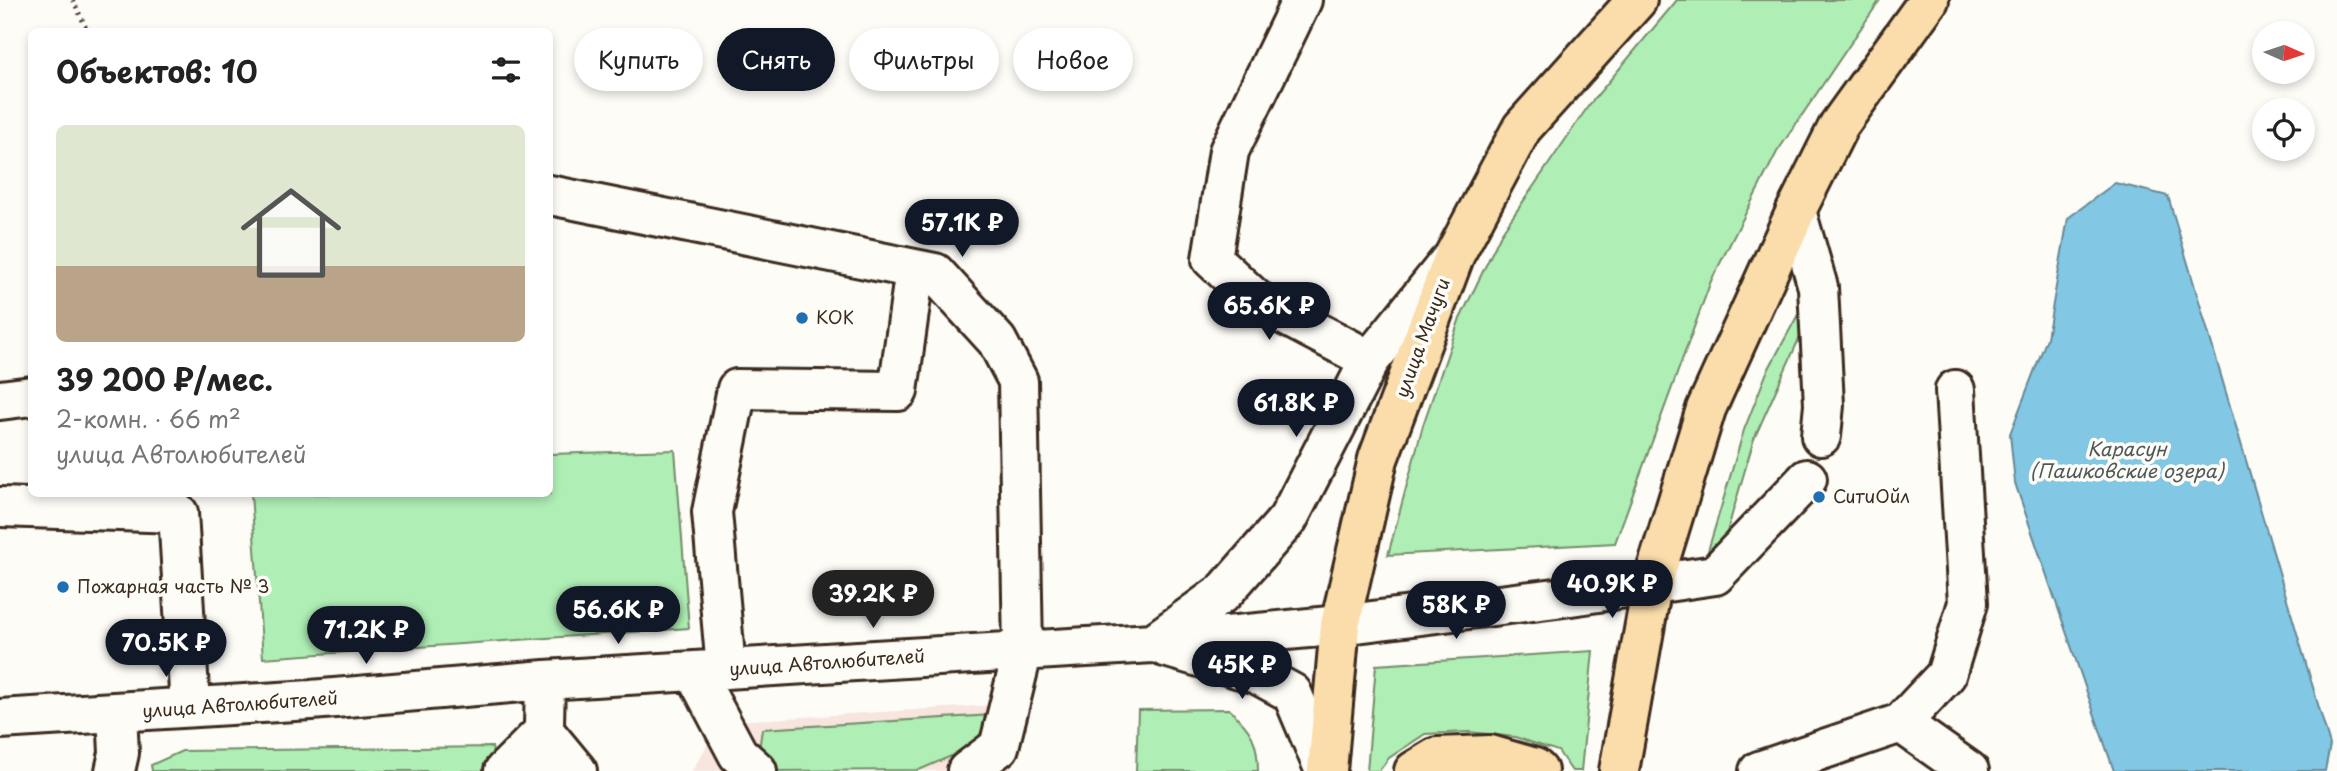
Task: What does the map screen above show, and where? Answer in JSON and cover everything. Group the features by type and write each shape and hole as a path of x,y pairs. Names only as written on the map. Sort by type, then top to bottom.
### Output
{"main road":[{"name":"улица Мачуги","path":"1326,771 1340,625 1378,459 1455,254 1522,128 1637,0"},
{"path":"1619,771 1652,585 1706,409 1796,211 1839,125 1928,0"},
{"path":"1414,771 1437,757 1490,755 1538,771"}],"street":[{"path":"1301,0 1229,151 1212,260 1256,300 1370,360"},
{"path":"553,195 934,273 997,341 1018,381 1023,650 999,747 967,771"},
{"path":"1796,211 1818,287 1824,405 1821,436"},
{"path":"1153,643 1224,592 1288,519 1370,360 1455,254"},
{"path":"757,771 738,754 710,670 712,512 737,389 898,391 915,269"},
{"path":"1759,771 1901,723 1946,675 1968,603 1955,390"},
{"path":"0,400 28,396"},
{"name":"улица Автолюбителей","path":"0,719 311,700 545,680 1153,643 1340,625 1652,585 1716,575 1807,479"},
{"path":"0,507 178,513 190,707"},
{"path":"1153,643 1258,674 1292,693 1326,771"},
{"path":"543,771 545,680"},
{"path":"115,771 119,753 117,713"},
{"path":"1901,723 1969,771"},
{"path":"504,771 544,731"},
{"path":"544,731 577,771"}],"path":[{"path":"73,0 87,28"}],"shaded area":[{"path":"1009,704 1011,771 692,771 721,722"}],"green space":[{"path":"1677,0 1880,0 1777,152 1711,281 1615,543 1388,555 1423,425 1459,321 1501,234 1589,105"},
{"path":"1801,309 1807,321 1754,439 1717,566 1702,571 1744,430 1767,372"},
{"path":"675,450 689,628 263,658 251,497 553,497 553,454"},
{"path":"1593,651 1581,771 1572,771 1558,751 1515,737 1469,732 1425,734 1389,758 1379,771 1367,771 1376,665"},
{"path":"1229,709 1252,736 1257,751 1258,771 1136,771 1138,710"},
{"path":"994,715 970,748 919,770 775,771 759,750 762,729"},
{"path":"492,747 494,760 489,770 484,771 152,771 151,765 182,751"}],"water":[{"name":"Карасун (Пашковские озера)","path":"2115,183 2168,196 2330,745 2325,771 2114,771 2015,483 2010,434 2047,338 2068,218"}],"place":[{"name":"КОК","path":"802,318"},
{"name":"СитиОйл","path":"1819,497"},
{"name":"Пожарная часть № 3","path":"63,587"}]}
